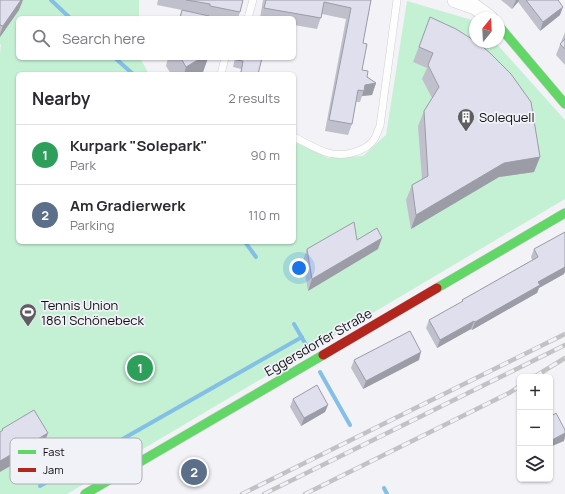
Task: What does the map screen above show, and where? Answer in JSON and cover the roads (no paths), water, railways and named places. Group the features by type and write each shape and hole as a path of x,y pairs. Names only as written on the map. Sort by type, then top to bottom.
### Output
{"street":[{"path":"455,0 475,7 482,12"},
{"path":"505,33 565,104"},
{"name":"Eggersdorfer Straße","path":"142,461 565,213"},
{"name":"Eggersdorfer Straße","path":"85,494 102,484"}],"lane":[{"path":"249,16 253,0"},
{"path":"296,138 326,152 340,155 352,153 365,148 375,139 380,126 397,0"},
{"path":"222,72 224,60"}],"waterway":[{"path":"51,0 68,16"},
{"path":"117,60 131,72"},
{"path":"246,244 256,257"},
{"path":"294,324 309,350"},
{"path":"124,438 302,337"},
{"path":"320,372 350,425"},
{"path":"40,486 44,484"},
{"path":"384,488 387,494"}],"railway":[{"path":"242,494 565,334"},
{"path":"264,494 565,345"},
{"path":"539,374 565,358"},
{"path":"305,494 517,388"}],"place":[{"name":"Solequell","path":"466,132"},
{"name":"Tennis Union 1861 Schönebeck","path":"28,327"},
{"name":"Kurpark \"Solepark\"","path":"140,368"},
{"name":"Am Gradierwerk","path":"194,472"}]}
